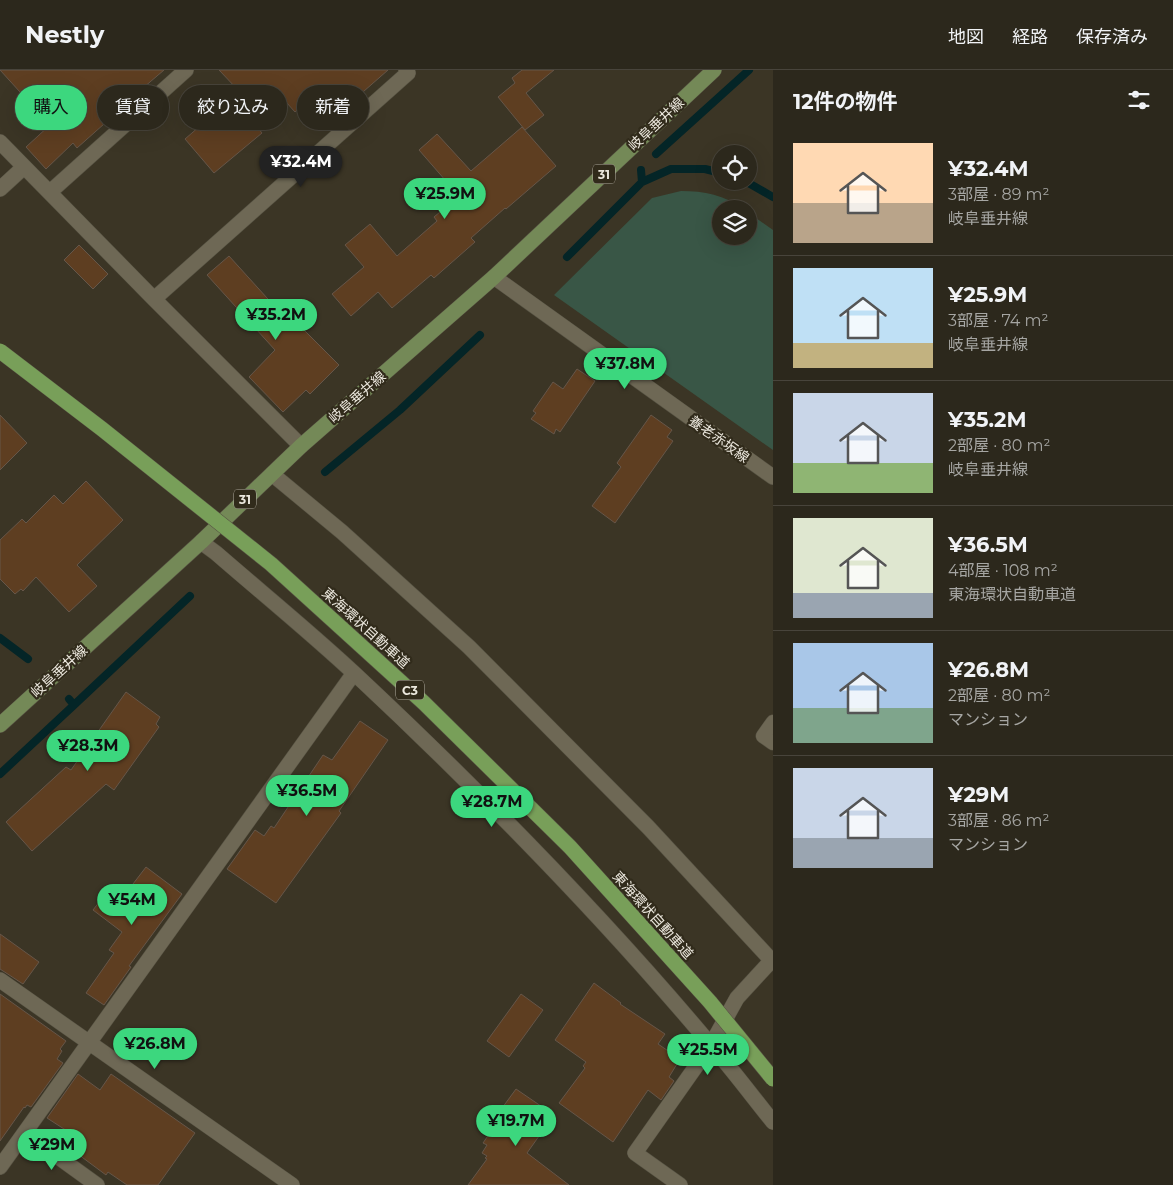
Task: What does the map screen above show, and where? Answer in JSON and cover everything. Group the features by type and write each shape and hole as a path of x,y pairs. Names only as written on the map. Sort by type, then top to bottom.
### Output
{"highway":[{"name":"東海環状自動車道","path":"0,351 102,428 272,564 424,703 570,847 710,1002 773,1079"}],"main road":[{"name":"岐阜垂井線","path":"0,725 201,542 301,446 494,277 714,70"}],"street":[{"path":"50,192 186,70"},
{"path":"154,299 408,73 406,70"},
{"path":"0,142 301,446"},
{"path":"0,189 24,167"},
{"name":"養老赤坂線","path":"494,277 773,477"},
{"path":"272,474 342,532 469,647 648,827 772,961 737,998 711,1045 635,1154 680,1185"},
{"path":"201,542 354,673 469,783 568,885 711,1045 773,1122"},
{"path":"0,1168 354,673"},
{"path":"0,980 292,1185"},
{"path":"24,1133 97,1185"}],"lane":[{"path":"773,722 763,736 773,743"}],"green space":[{"path":"681,191 714,195 729,200 712,200 712,245 757,245 757,219 773,230 773,450 554,295 652,198"}],"building":[{"path":"0,70 164,70 146,85 97,85 97,130 77,148 73,143 46,169 26,147 45,130 87,130 87,85 15,86"},
{"path":"219,70 388,70 369,87 369,85 297,85 297,110 295,112 287,103 287,85 233,85"},
{"path":"522,70 554,70 526,93 544,115 525,130 498,97 515,83 512,78"},
{"path":"522,127 556,166 471,238 475,242 434,278 431,275 392,308 378,292 351,316 332,294 364,267 345,245 370,224 397,256 437,221 434,217 459,196 419,150 437,134 471,171"},
{"path":"195,130 260,130 262,133 214,173 185,139"},
{"path":"79,245 108,274 93,289 64,260"},
{"path":"229,256 296,330 300,326 339,365 310,394 306,390 283,412 249,377 275,350 207,275"},
{"path":"577,369 595,381 560,432 556,429 554,434 531,419 536,413 533,411 553,382 563,389"},
{"path":"0,415 27,443 0,470"},
{"path":"651,415 672,430 667,437 673,441 615,523 592,506 621,467 617,463"},
{"path":"86,481 123,520 77,565 97,586 69,612 36,577 23,591 21,589 15,594 0,579 0,540 22,519 26,523 54,495 63,504"},
{"path":"126,692 160,717 156,724 159,727 114,790 106,784 32,851 6,822 66,767 71,770"},
{"path":"360,721 388,740 339,811 341,813 276,903 227,869 255,830 264,836 271,826 274,828 323,755 332,760"},
{"path":"146,867 182,894 129,966 131,967 104,1005 86,993 114,953 109,950 122,932 93,910 110,888 123,897"},
{"path":"0,934 39,962 23,984 0,969"},
{"path":"594,983 620,1004 665,1034 658,1044 680,1059 669,1077 674,1081 661,1100 648,1090 613,1142 559,1103 585,1068 583,1066 586,1062 555,1040"},
{"path":"0,994 66,1041 60,1049 62,1051 57,1059 63,1063 31,1107 27,1105 24,1107 0,1141"},
{"path":"521,994 543,1010 509,1057 487,1041"},
{"path":"78,1074 100,1090 111,1074 195,1133 158,1185 127,1185 108,1172 106,1175 71,1149 78,1138 47,1118"},
{"path":"516,1089 554,1115 527,1153 569,1185 468,1185 487,1159 485,1158 487,1156 482,1153 487,1145 483,1143 500,1118 497,1115"}],"waterway":[{"path":"656,154 749,70"},
{"path":"567,257 642,182 671,169 712,171"},
{"path":"641,170 642,182"},
{"path":"757,188 773,197"},
{"path":"325,472 400,410 480,335"},
{"path":"69,699 74,705 190,596"},
{"path":"0,638 28,659"},
{"path":"0,774 74,705"}]}
